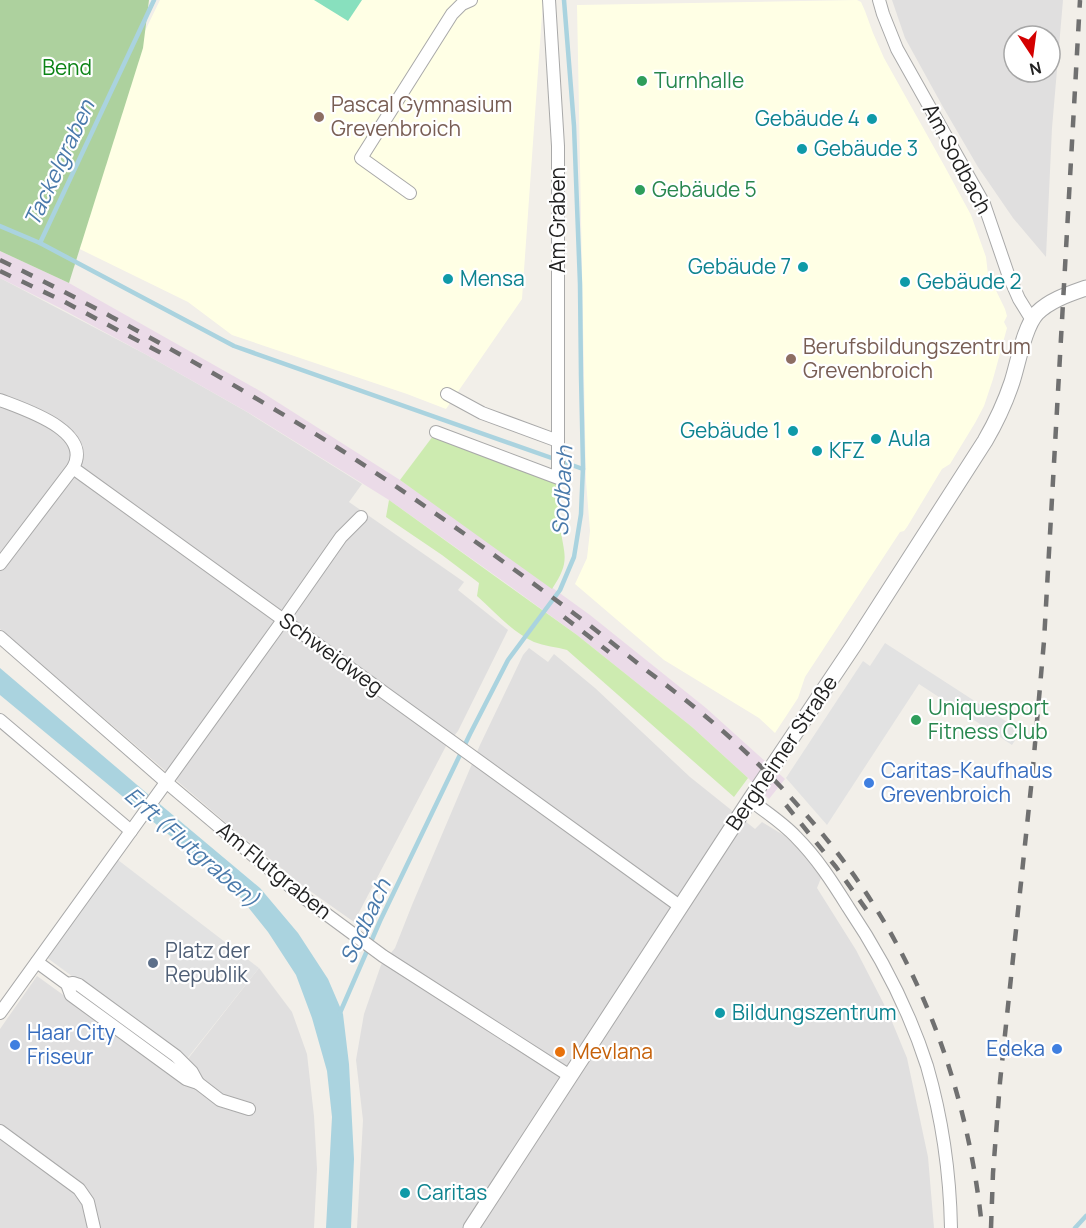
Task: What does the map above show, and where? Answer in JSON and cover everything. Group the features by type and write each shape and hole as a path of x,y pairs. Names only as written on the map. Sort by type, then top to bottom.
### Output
{"street":[{"path":"410,193 361,158 452,14 458,7 471,0"},
{"name":"Am Graben","path":"436,432 558,478 558,146 549,0"},
{"name":"Am Sodbach","path":"879,0 900,55 984,204 1008,274 1019,299 1032,320"},
{"path":"1032,320 1051,303 1086,288"},
{"name":"Bergheimer Straße","path":"471,1228 750,800 851,650 985,441 1006,398 1032,320"},
{"path":"447,394 482,413 558,441"},
{"path":"0,400 39,416 67,435 74,444 77,455 73,468 0,564"},
{"name":"Schweidweg","path":"73,468 681,906"},
{"path":"0,1013 283,620 340,537 361,517"},
{"name":"Am Flutgraben","path":"0,637 266,867 356,937 570,1076"},
{"path":"0,720 131,831"},
{"path":"750,800 788,829 818,862 879,956 912,1024 930,1077 940,1126 948,1177 951,1228"},
{"path":"37,962 67,984 71,995 186,1079 198,1083 220,1100 249,1109"},
{"path":"0,1131 80,1189 88,1203 94,1228"}],"shaded area":[{"name":"Pascal Gymnasium Grevenbroich","path":"160,0 543,0 522,299 446,409 232,335 188,302 47,233"},
{"name":"Berufsbildungszentrum Grevenbroich","path":"857,0 861,2 884,58 971,215 986,257 988,274 1005,309 1007,316 1004,322 1007,328 984,406 975,423 950,464 942,469 907,527 900,532 805,677 798,698 775,733 759,718 664,660 575,584 587,558 590,531 586,481 577,5"},
{"path":"892,0 1063,0 1061,24 1002,24 1002,84 1056,84 1046,257 1013,218 978,167 905,38"},
{"path":"0,251 69,283 260,391 400,480 590,615 706,708 785,779 769,799 692,727 577,635 500,579 389,500 249,413 147,355 0,278"},
{"path":"0,278 147,355 247,412 362,484 349,502 464,582 458,590 508,630 458,731 446,746 354,922 303,886 225,822 0,629"},
{"path":"885,643 1021,731 1012,745 919,684 827,825 786,778 863,661 870,666"},
{"path":"529,648 548,662 554,654 595,688 690,777 755,829 762,822 785,836 809,860 821,878 817,888 856,950 888,1012 907,1058 928,1157 934,1228 357,1228 363,1120 356,1060 364,1014 381,965 395,948 480,745 523,655"},
{"name":"Platz der Republik","path":"118,860 259,968 186,1060 46,957"},
{"path":"259,968 292,1012 307,1054 317,1169 314,1228 0,1228 0,1029 37,976 173,1074 187,1060"}],"green space":[{"name":"Bend","path":"0,0 149,0 143,48 69,283 0,251"},
{"path":"314,0 362,0 348,21"},
{"path":"436,432 558,478 559,520 565,558 562,571 552,589 400,480"},
{"path":"389,500 577,635 692,727 748,778 734,797 567,650 534,642 518,633 504,621 477,596 479,583 386,517"}],"water":[{"name":"Erft (Flutgraben)","path":"0,668 260,888 298,933 328,979 343,1014 349,1064 354,1159 351,1228 326,1228 332,1117 327,1071 312,1018 296,975 268,932 232,887 0,695"}],"waterway":[{"name":"Tackelgraben","path":"40,243 154,0"},
{"name":"Sodbach","path":"339,1015 380,921 470,734 508,660 560,590 574,557 581,514 583,467 580,284 574,126 564,0"},
{"path":"0,226 40,243 234,346 583,469"},
{"path":"1075,1228 1086,1216"}],"railway":[{"path":"991,1228 1000,1082 1044,641 1080,0"},
{"path":"0,260 87,304 230,383 368,467 574,613 692,705 753,759 802,810 847,865 885,923 907,964 943,1049 957,1092 968,1137 982,1228"},
{"path":"0,271 63,301 163,354"},
{"path":"564,617 609,652"},
{"path":"786,805 836,867 868,912"}],"place":[{"name":"Turnhalle","path":"642,81"},
{"name":"Pascal Gymnasium Grevenbroich","path":"319,117"},
{"name":"Gebäude 4","path":"872,119"},
{"name":"Gebäude 3","path":"802,149"},
{"name":"Gebäude 5","path":"640,190"},
{"name":"Gebäude 7","path":"803,267"},
{"name":"Mensa","path":"448,279"},
{"name":"Gebäude 2","path":"905,282"},
{"name":"Berufsbildungszentrum Grevenbroich","path":"791,359"},
{"name":"Gebäude 1","path":"793,431"},
{"name":"Aula","path":"876,439"},
{"name":"KFZ","path":"817,451"},
{"name":"Uniquesport Fitness Club","path":"916,720"},
{"name":"Caritas-Kaufhaus Grevenbroich","path":"869,783"},
{"name":"Platz der Republik","path":"153,963"},
{"name":"Bildungszentrum","path":"720,1013"},
{"name":"Haar City Friseur","path":"15,1045"},
{"name":"Edeka","path":"1057,1049"},
{"name":"Mevlana","path":"560,1052"},
{"name":"Caritas","path":"405,1193"}]}
